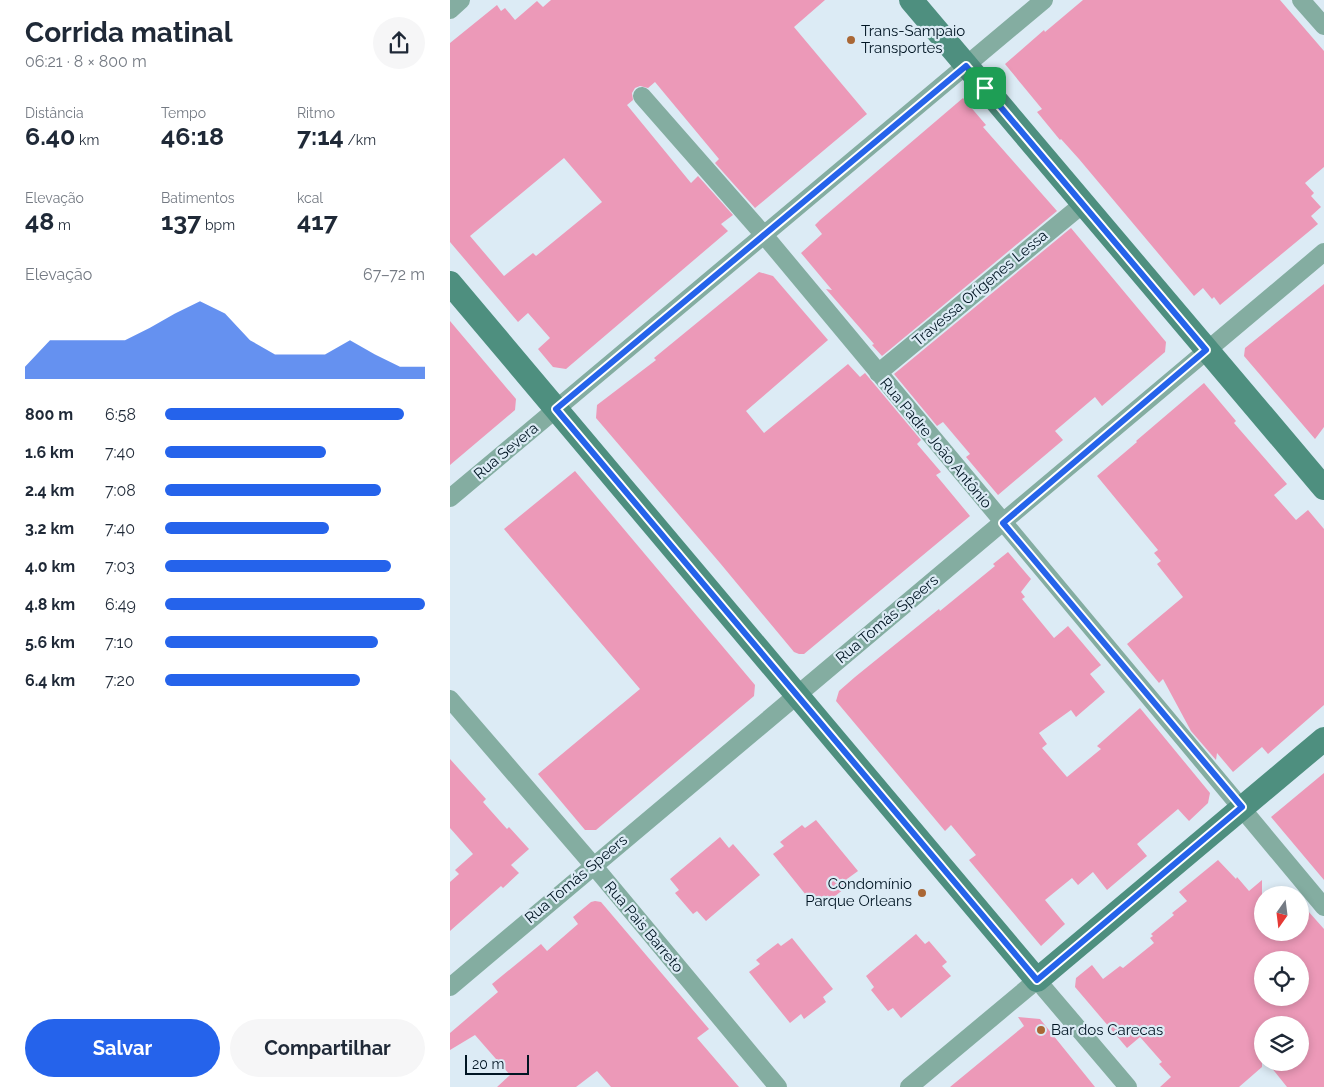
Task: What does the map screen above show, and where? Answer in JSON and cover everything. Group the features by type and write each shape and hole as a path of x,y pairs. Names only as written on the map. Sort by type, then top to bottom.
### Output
{"street":[{"path":"450,10 462,0"},
{"path":"911,0 1324,488"},
{"name":"Rua Severa","path":"450,498 1044,0"},
{"path":"1301,0 1324,26"},
{"name":"Rua Padre João Antônio","path":"642,96 764,235 1324,907"},
{"name":"Travessa Orígenes Lessa","path":"878,373 1083,204"},
{"name":"Rua Tomás Speers","path":"450,986 1324,252"},
{"path":"450,283 1128,1087"},
{"name":"Rua Pais Barreto","path":"450,699 593,865 778,1087"},
{"path":"909,1087 1324,740"}],"building":[{"path":"551,0 825,0 794,27 867,114 755,208 715,163 719,159 655,82 648,88 640,86 635,88 632,93 633,100 627,105 691,183 698,176 733,215 721,224 728,231 566,369 553,367 538,349 550,338 528,313 518,322 450,242 450,43 497,5 501,11 505,8 515,20 537,1 543,7","holes":["564,158 602,202 536,256 533,253 504,276 470,236"]},
{"path":"1083,0 1280,0 1324,51 1324,167 1305,183 1314,193 1311,196 1321,207 1311,216 1318,224 1220,305 1203,288 1194,296 1037,112 1042,109 1005,64 1044,30 1045,32"},
{"path":"963,98 986,125 983,127 1057,211 882,356 872,345 874,344 826,289 832,290 801,253 822,234 815,225 820,220"},
{"path":"1071,228 1166,342 1165,352 1102,406 1095,397 1055,431 1063,440 998,495 966,457 970,454 943,422 937,426 894,374"},
{"path":"759,272 773,276 828,340 746,411 764,433 848,364 860,377 865,373 921,440 917,444 941,472 936,475 970,516 804,654 794,652 596,418 597,405 656,360 654,358"},
{"path":"1324,284 1324,427 1315,439 1244,356 1245,348"},
{"path":"450,321 516,399 515,410 450,465"},
{"path":"1204,383 1236,421 1234,423 1287,484 1274,495 1296,520 1308,510 1324,529 1324,705 1268,754 1262,747 1233,772 1217,753 1216,760 1191,731 1163,679 1159,683 1127,644 1183,597 1157,564 1161,561 1154,553 1158,550 1097,476"},
{"path":"575,471 755,685 754,696 596,830 585,830 538,774 640,689 504,529"},
{"path":"1008,552 1031,579 1021,592 1025,597 1022,599 1054,638 1068,626 1101,665 1090,674 1105,692 1076,717 1071,710 1039,733 1047,744 1042,748 1067,777 1101,749 1097,746 1140,708 1210,793 1208,803 1189,821 1178,809 1137,844 1147,856 1107,890 1093,872 1078,885 1072,878 1045,900 1065,924 1041,946 969,860 976,855 951,825 945,831 836,701 839,691 855,677 939,609 940,611 995,566 993,564"},
{"path":"450,759 486,799 483,802 507,829 509,827 529,849 511,865 519,873 503,888 501,886 450,931 450,882 459,874 455,870 473,854 450,828"},
{"path":"1324,773 1324,880 1271,817"},
{"path":"816,820 858,871 847,879 850,884 829,901 825,896 814,905 773,854 784,846 780,842 802,825 805,828"},
{"path":"720,837 729,848 733,844 760,875 706,921 697,911 693,914 675,893 679,890 670,879"},
{"path":"1218,860 1249,891 1254,887 1254,941 1309,941 1309,912 1324,929 1324,1087 1287,1087 1274,1071 1309,1071 1309,1016 1254,1016 1254,1071 1257,1071 1239,1087 1160,1087 1171,1077 1159,1064 1162,1062 1140,1037 1127,1048 1075,987 1076,978 1092,965 1103,979 1120,966 1123,968 1154,943 1150,938 1153,936 1151,934 1174,915 1172,913 1187,901 1179,892"},
{"path":"1262,880 1262,886 1255,886"},
{"path":"591,902 601,902 709,1029 697,1038 739,1087 611,1087 597,1071 576,1087 497,1087 510,1075 475,1035 450,1050 450,1033 498,992 492,984 541,944 547,951 578,924 573,917"},
{"path":"916,934 925,944 929,941 947,962 942,966 951,976 901,1018 893,1008 888,1011 871,990 874,987 866,976"},
{"path":"792,938 833,989 823,997 826,1002 804,1019 801,1014 790,1023 749,972 760,964 756,960 778,943 781,946"},
{"path":"1018,1017 1040,1019 1095,1087 950,1087 1024,1026"}],"place":[{"name":"Trans-Sampaio Transportes","path":"851,40"},
{"name":"Condomínio Parque Orleans","path":"922,893"},
{"name":"Bar dos Carecas","path":"1041,1030"}],"route":[{"path":"966,66 985,88 1206,350 1003,523 1242,807 1037,980 556,409 966,66"}]}
